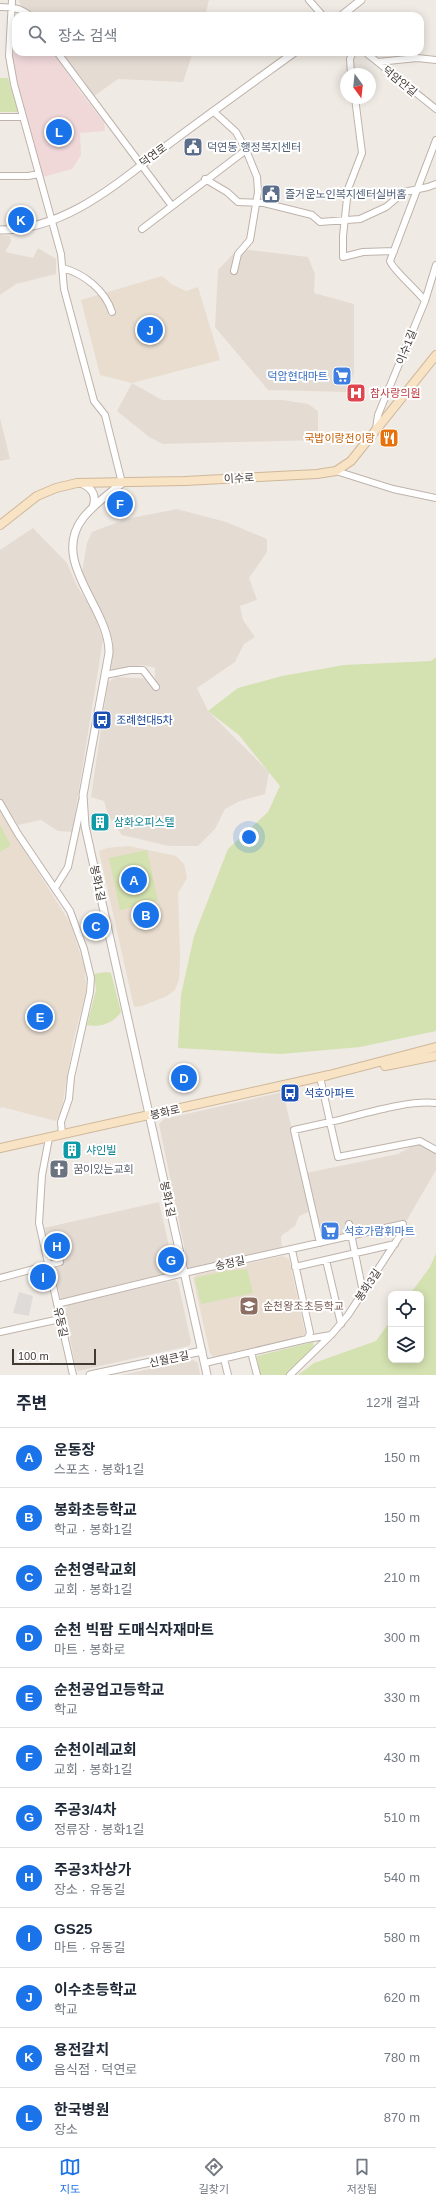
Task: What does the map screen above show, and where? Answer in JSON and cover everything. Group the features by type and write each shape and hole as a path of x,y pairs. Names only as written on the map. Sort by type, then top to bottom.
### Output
{"main road":[{"name":"이수로","path":"0,525 46,491 81,483 122,483 317,474 336,471 351,461 436,355"},
{"name":"봉화로","path":"0,1148 150,1116 329,1075 436,1047"},
{"name":"봉화로","path":"329,1075 436,1056"}],"street":[{"path":"309,0 320,12"},
{"path":"346,12 361,0"},
{"path":"0,7 12,3"},
{"path":"12,3 25,12"},
{"path":"12,3 10,56 14,84 52,221 63,268 64,289 94,401 105,415 122,483"},
{"path":"60,56 172,206"},
{"name":"덕연로","path":"0,230 26,228 52,221 93,200 289,56"},
{"path":"351,56 351,68"},
{"name":"덕암안길","path":"370,56 436,110"},
{"path":"378,62 417,58 436,60"},
{"path":"355,104 362,152 348,189 343,257 363,252 394,251"},
{"path":"213,111 236,132 246,150 257,177 256,202 250,240 238,254 234,271"},
{"path":"0,117 23,117"},
{"path":"425,301 407,279 393,270 390,261 436,140"},
{"path":"142,229 205,179 246,150"},
{"path":"0,176 28,176 39,174"},
{"path":"205,179 227,192 238,202 256,202 312,215 320,222 360,219 375,214 404,192 436,184"},
{"name":"이수1길","path":"376,430 378,415 425,301 436,265"},
{"path":"63,268 82,276 98,288 112,312"},
{"path":"336,471 393,489 436,498"},
{"path":"81,483 94,493 95,500 93,507"},
{"name":"봉화1길","path":"122,483 93,507 78,527 74,539 74,559 78,575 106,631 109,653 83,796 87,834 207,1375"},
{"path":"105,675 130,670 143,670 156,687"},
{"path":"55,888 68,867 83,796"},
{"path":"0,803 18,834 73,917 84,949 91,978 90,992 71,1077 69,1099 61,1122 62,1135"},
{"path":"320,1077 338,1157 420,1141 436,1150"},
{"path":"320,1243 294,1130 420,1103 436,1103"},
{"name":"유동길","path":"49,1138 42,1175 39,1223 73,1375"},
{"path":"349,1224 363,1292"},
{"name":"송정길","path":"57,1304 184,1273 403,1224"},
{"name":"봉화3길","path":"290,1375 341,1324 395,1244 403,1231 403,1224"},
{"path":"295,1267 395,1244"},
{"path":"292,1250 310,1333 307,1339"},
{"path":"326,1260 341,1324"},
{"path":"0,1278 60,1262"},
{"path":"0,1332 60,1319"},
{"path":"205,1363 332,1334"},
{"name":"신월큰길","path":"90,1375 202,1351"},
{"path":"251,1352 257,1375"},
{"path":"224,1359 228,1375"}],"shaded area":[{"path":"19,0 209,0 206,12 27,12 20,4"},
{"path":"13,56 56,56 81,93 104,122 105,131 80,133 81,155 72,169 43,177 18,93 13,66"},
{"path":"64,56 192,56 183,82 118,79 94,96 83,79"},
{"path":"0,235 10,236 11,242 5,252 33,258 38,248 56,259 56,274 16,284 0,295"},
{"path":"241,249 308,257 315,274 314,293 354,304 354,373 347,392 268,390 215,327 218,270 236,251"},
{"path":"162,276 171,284 186,291 198,287 220,360 132,383 100,375 81,300"},
{"path":"132,383 162,400 283,400 308,404 318,411 318,440 163,444 149,437 117,411"},
{"path":"0,418 10,459 0,461"},
{"path":"177,509 226,522 267,539 267,552 249,578 257,600 240,606 243,620 255,637 244,644 235,662 197,688 208,711 269,772 265,794 240,801 225,809 215,829 198,846 169,846 122,835 109,817 104,801 91,797 108,682 116,677 155,679 155,668 143,665 109,670 113,642 110,629 82,572 87,543 92,532 126,519"},
{"path":"33,528 67,563 77,586 94,614 103,640 72,832 58,831 41,820 18,825 0,798 0,550"},
{"path":"0,811 70,923 85,968 86,992 73,1042 61,1113 56,1121 2,1107 0,1109"},
{"path":"129,846 176,856 184,864 187,878 178,893 180,960 179,979 175,990 167,996 142,1006 134,1007 99,851 107,848"},
{"path":"283,1092 311,1211 299,1216 295,1226 281,1236 282,1250 189,1270 159,1124 164,1119"},
{"path":"416,1144 429,1148 436,1153 436,1170 407,1220 321,1239 306,1173 398,1154"},
{"path":"159,1202 175,1273 61,1300 44,1228"},
{"name":"순천왕조초등학교","path":"282,1256 289,1259 305,1333 300,1337 213,1357 210,1353 193,1278 196,1275"},
{"path":"175,1280 178,1282 191,1342 189,1346 78,1371 75,1365 65,1311 68,1305"},
{"path":"19,1292 33,1296 29,1316 13,1313"},
{"path":"193,1360 198,1363 200,1375 121,1375"}],"green space":[{"path":"0,78 8,78 18,112 0,112"},
{"path":"436,657 436,1031 360,1047 281,1054 178,1048 181,995 194,936 228,849 268,812 280,786 239,735 208,711 238,688 282,676 344,665 431,661"},
{"path":"0,825 11,845 0,852"},
{"path":"147,850 158,901 120,910 109,858"},
{"path":"106,972 111,973 121,1012 118,1016 106,1024 96,1026 87,1025 96,990 94,974"},
{"path":"436,1253 436,1375 298,1375 314,1363 376,1341 388,1324 388,1363 424,1363 424,1291 412,1291 430,1267"},
{"path":"247,1269 253,1293 201,1304 195,1278 226,1271"},
{"path":"313,1342 314,1348 289,1375 259,1375 257,1356"}],"place":[{"name":"한국병원","path":"59,132"},
{"name":"덕연동 행정복지센터","path":"193,147"},
{"name":"즐거운노인복지센터실버홈","path":"271,194"},
{"name":"용전갈치","path":"21,220"},
{"name":"이수초등학교","path":"150,330"},
{"name":"덕암현대마트","path":"342,376"},
{"name":"참사랑의원","path":"356,393"},
{"name":"국밥이랑전이랑","path":"389,438"},
{"name":"순천이레교회","path":"120,504"},
{"name":"조례현대5차","path":"102,720"},
{"name":"삼화오피스텔","path":"100,822"},
{"name":"운동장","path":"134,880"},
{"name":"봉화초등학교","path":"146,915"},
{"name":"순천영락교회","path":"96,926"},
{"name":"순천공업고등학교","path":"40,1017"},
{"name":"순천 빅팜 도매식자재마트","path":"184,1078"},
{"name":"석호아파트","path":"290,1093"},
{"name":"샤인빌","path":"72,1150"},
{"name":"꿈이있는교회","path":"59,1169"},
{"name":"석호가람휘마트","path":"330,1231"},
{"name":"주공3차상가","path":"57,1246"},
{"name":"주공3/4차","path":"171,1260"},
{"name":"GS25","path":"43,1277"},
{"name":"순천왕조초등학교","path":"249,1306"}]}
